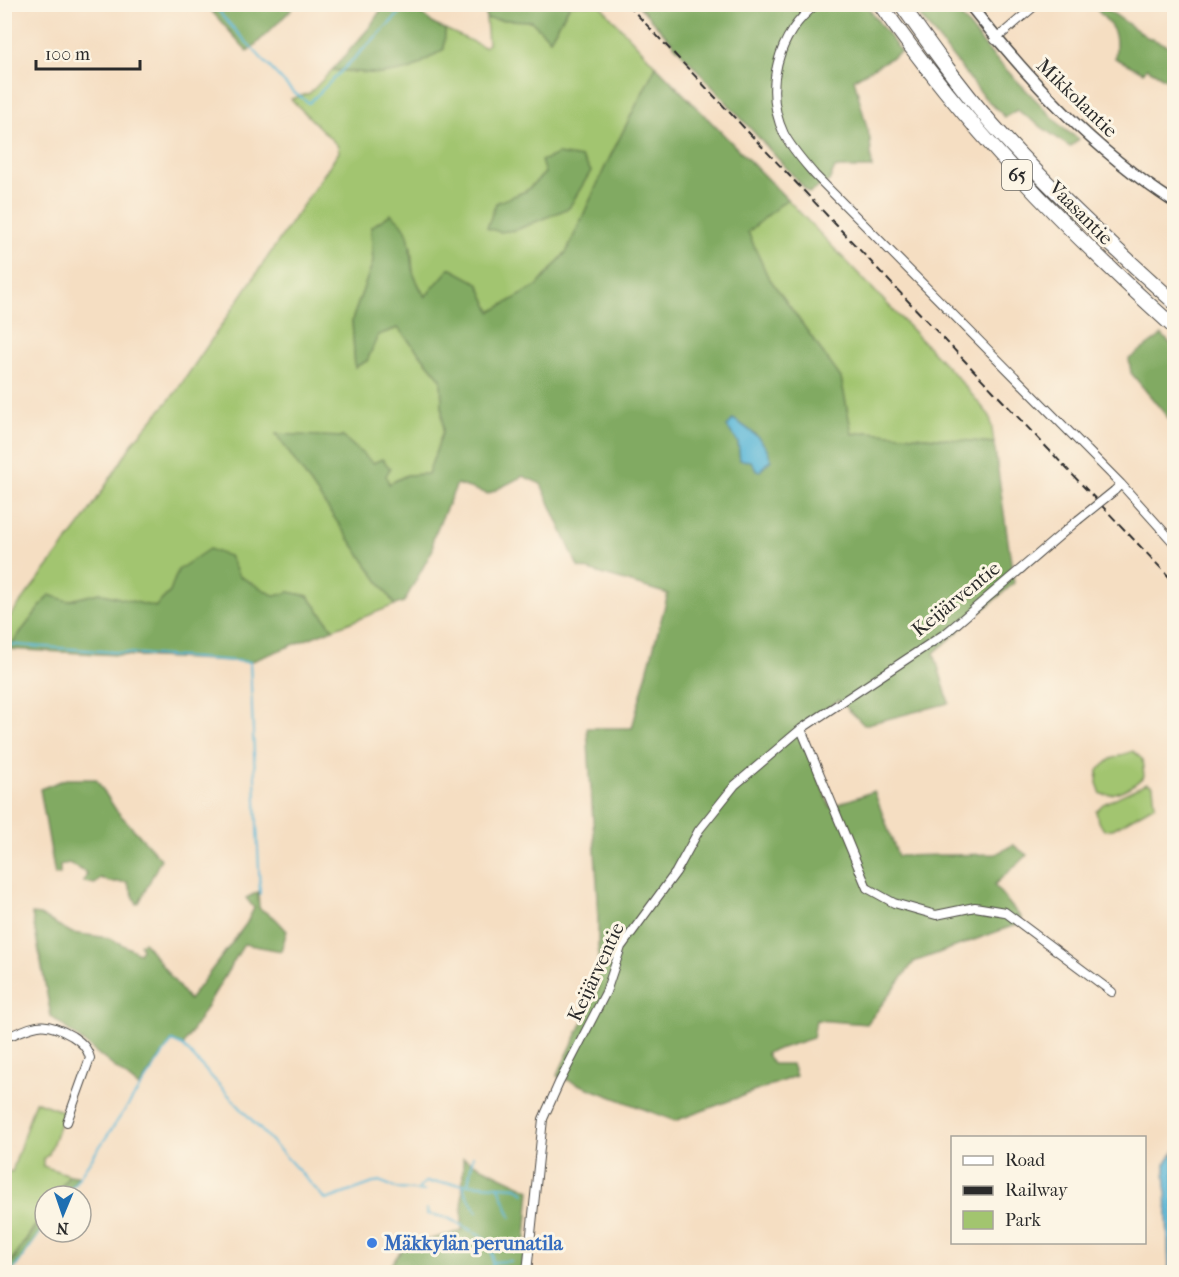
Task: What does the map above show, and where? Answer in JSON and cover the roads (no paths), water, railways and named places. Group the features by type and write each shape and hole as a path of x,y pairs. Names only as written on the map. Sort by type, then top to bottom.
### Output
{"highway":[{"name":"Vaasantie","path":"880,4 948,94 1000,157 1111,270 1174,327"},
{"name":"Vaasantie","path":"901,4 950,72 1033,168 1098,233 1174,302"}],"main road":[{"name":"Mikkolantie","path":"969,4 995,40 1027,77 1078,127 1174,202"}],"street":[{"path":"817,4 793,27 785,40 775,73 776,106 781,126 791,145 815,175 1121,484 1174,543"},
{"path":"995,40 1037,4"},
{"name":"Keijärventie","path":"527,1272 543,1119 606,992 621,947 676,872 699,830 735,785 801,729 946,633 1121,484"},
{"path":"801,729 867,888 894,903 936,915 975,907 1005,912 1112,992"},
{"path":"4,1038 38,1025 52,1024 87,1048 90,1058 67,1122"}],"water":[{"path":"733,419 756,436 769,453 771,460 760,471 756,470 751,461 740,460 738,442 727,427"},
{"path":"1174,1152 1174,1272 1163,1272 1169,1268 1165,1164"}],"waterway":[{"path":"215,4 223,17 292,91 309,103 399,14"},
{"path":"4,644 250,662 260,894"},
{"path":"74,1184 172,1041 183,1046 326,1200 379,1181 399,1189 425,1191"},
{"path":"468,1184 473,1156"},
{"path":"419,1188 425,1182 517,1187 524,1193"},
{"path":"464,1185 464,1190 477,1212"},
{"path":"499,1187 511,1217"},
{"path":"427,1209 428,1214 448,1218 472,1231"},
{"path":"475,1233 491,1242 493,1272"},
{"path":"12,1272 33,1243"},
{"path":"493,1262 511,1261"}],"railway":[{"path":"627,4 1174,582"}],"place":[{"name":"Mäkkylän perunatila","path":"372,1243"}]}
